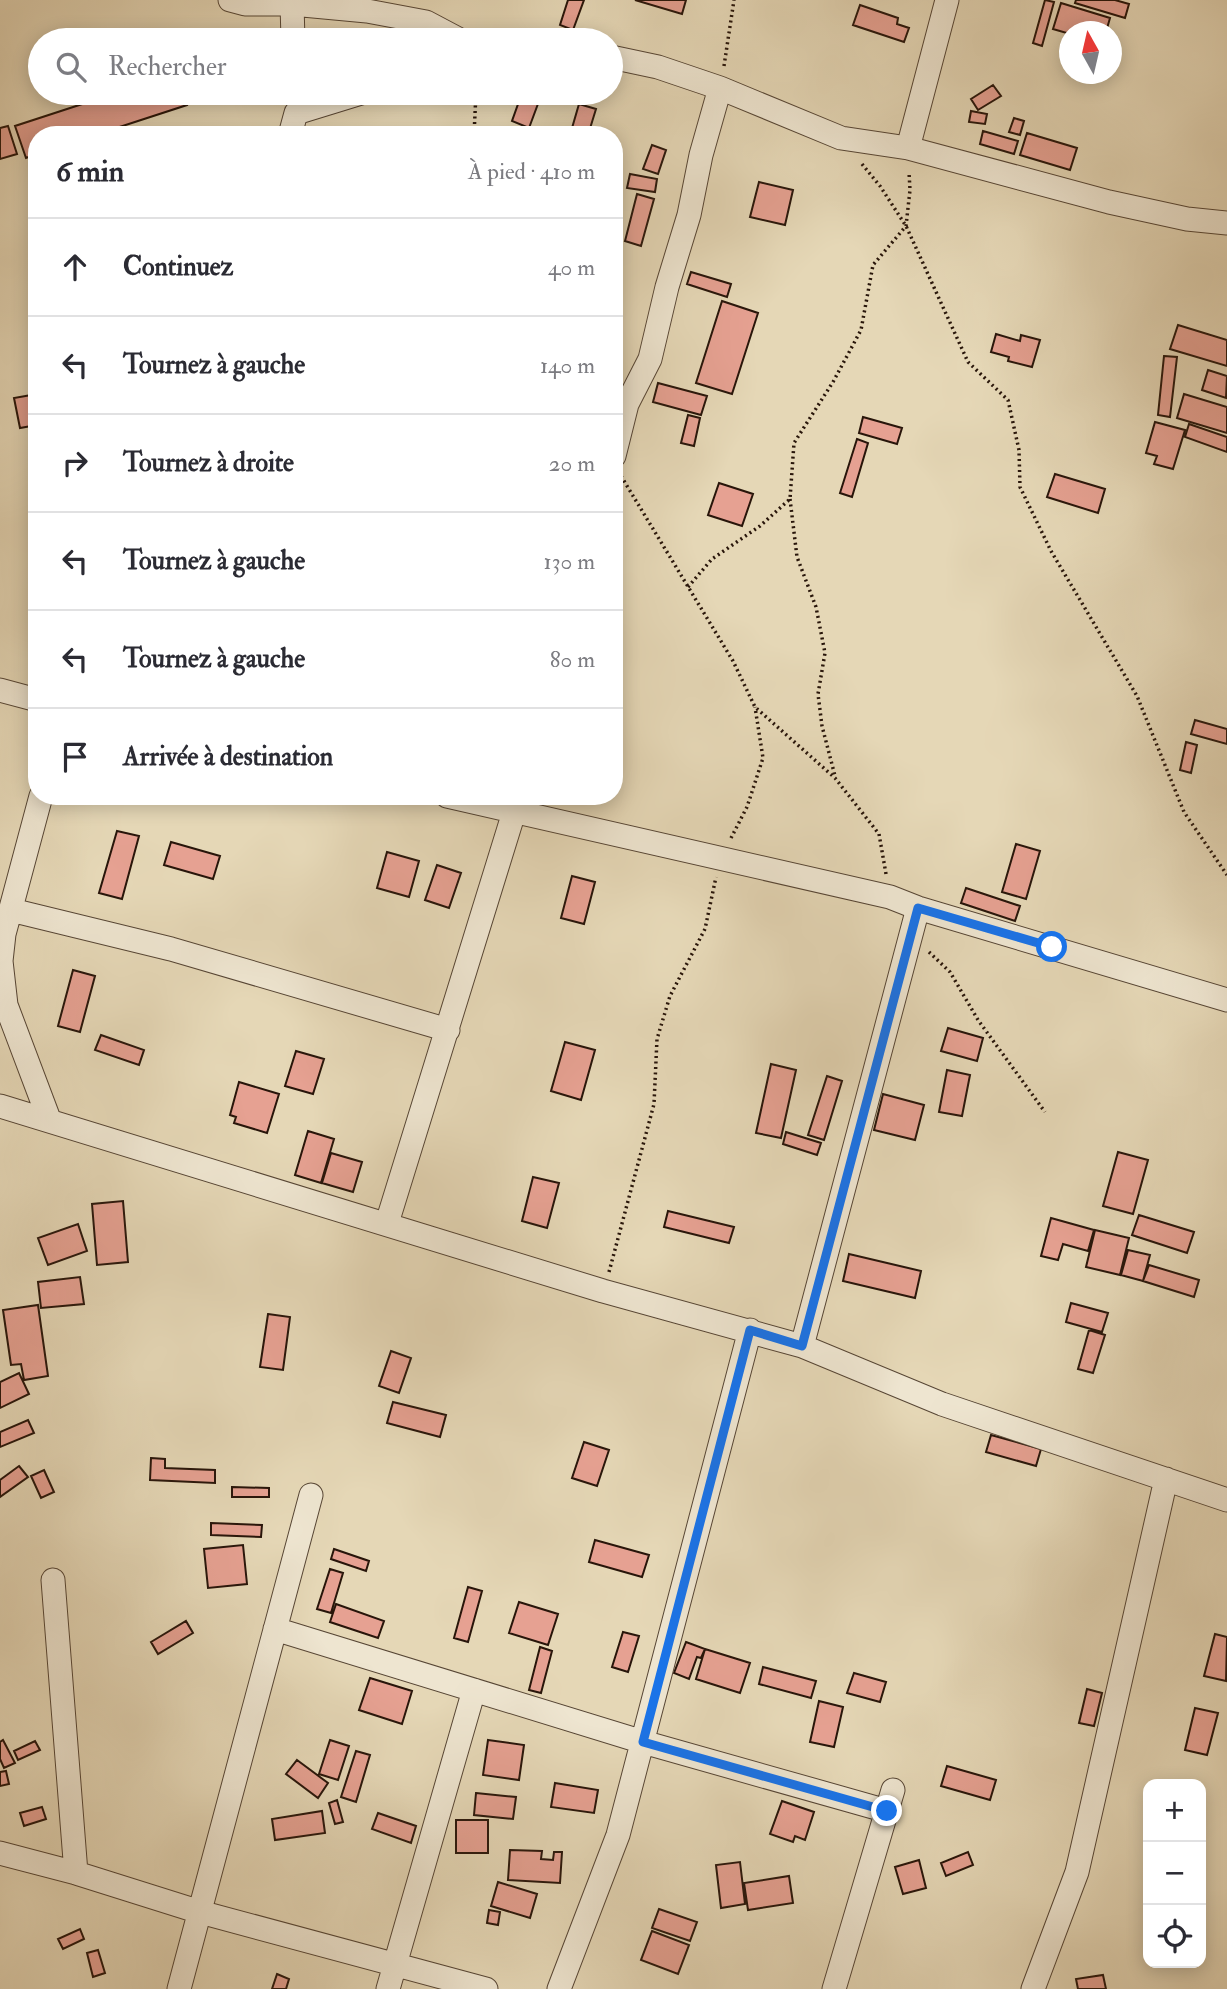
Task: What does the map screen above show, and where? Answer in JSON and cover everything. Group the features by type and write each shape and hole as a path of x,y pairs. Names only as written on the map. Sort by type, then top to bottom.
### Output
{"street":[{"path":"230,0 245,4 292,4 367,10 426,22 437,28"},
{"path":"908,148 947,0"},
{"path":"292,4 293,28"},
{"path":"623,59 659,66 841,138 908,148 1109,202 1187,219 1227,223"},
{"path":"623,432 627,404 650,359 720,89"},
{"path":"294,113 321,105"},
{"path":"0,690 28,697"},
{"path":"39,805 4,934 1,961 6,1005 49,1119"},
{"path":"387,1223 516,805"},
{"path":"520,805 720,858 890,897 918,908 1227,1000"},
{"path":"802,1346 918,908"},
{"path":"11,910 171,949 448,1030"},
{"path":"0,1106 603,1291 802,1346 942,1404 1227,1500"},
{"path":"559,1989 618,1835 750,1330"},
{"path":"1033,1989 1077,1872 1166,1479"},
{"path":"178,1989 311,1495"},
{"path":"53,1580 76,1873"},
{"path":"275,1629 643,1742 890,1800 834,1989"},
{"path":"388,1989 474,1690"},
{"path":"0,1853 76,1873 200,1912 486,1989"}],"path":[{"path":"720,89 734,0"},
{"path":"474,126 475,105"},
{"path":"841,138 880,186 906,226 968,362 1008,400 1019,450 1020,487 1051,551 1137,696 1184,812 1227,875"},
{"path":"835,778 822,726 818,694 825,653 816,607 797,557 790,499 794,443 833,382 861,330 873,265 906,226 910,190 908,148"},
{"path":"603,1291 654,1104 657,1039 670,996 705,929 720,858 747,807 763,758 755,707 733,661 623,475"},
{"path":"688,587 712,559 760,526 790,499"},
{"path":"755,707 835,778 879,834 890,897"},
{"path":"910,934 950,972 978,1020 1045,1112"}],"building":[{"path":"568,0 584,0 574,28 560,25"},
{"path":"635,0 686,0 682,14"},
{"path":"1045,0 1054,2 1042,46 1033,43"},
{"path":"1076,0 1115,0 1129,4 1125,18 1075,3"},
{"path":"1061,3 1110,18 1109,21 1059,21 1059,31 1053,29"},
{"path":"860,5 898,18 897,24 909,28 904,42 853,25"},
{"path":"993,85 1001,96 978,110 971,99"},
{"path":"79,105 187,105 123,126 28,126 26,158 15,126"},
{"path":"518,105 538,105 530,126 512,121"},
{"path":"579,105 596,109 591,126 573,126"},
{"path":"971,111 987,114 985,124 969,122"},
{"path":"1014,118 1024,121 1020,135 1009,132"},
{"path":"8,126 17,154 0,159 0,128"},
{"path":"983,131 1018,141 1014,154 980,144"},
{"path":"1027,133 1077,148 1070,170 1020,155"},
{"path":"652,145 666,150 658,174 643,169"},
{"path":"630,174 657,179 655,192 627,188"},
{"path":"759,182 793,190 785,225 750,217"},
{"path":"637,194 654,199 641,246 625,241"},
{"path":"691,272 731,284 727,297 687,284"},
{"path":"722,301 758,313 732,394 696,383"},
{"path":"1178,325 1227,340 1227,366 1170,349"},
{"path":"996,334 1020,341 1021,335 1040,340 1032,367 1008,361 1009,357 991,352"},
{"path":"1164,356 1177,357 1170,417 1158,415"},
{"path":"1208,370 1227,376 1226,398 1202,390"},
{"path":"658,383 707,396 701,415 653,402"},
{"path":"1184,394 1227,407 1227,433 1177,418"},
{"path":"28,396 28,427 20,428 14,398"},
{"path":"688,415 700,418 694,446 681,443"},
{"path":"863,417 902,428 897,444 859,433"},
{"path":"1155,422 1185,430 1173,469 1154,464 1157,456 1146,453"},
{"path":"1189,424 1227,437 1227,452 1185,437"},
{"path":"857,439 868,443 852,497 840,493"},
{"path":"1055,474 1105,489 1098,513 1047,497"},
{"path":"719,483 753,494 742,526 708,515"},
{"path":"1195,720 1227,729 1227,744 1191,734"},
{"path":"1186,742 1197,745 1191,773 1180,770"},
{"path":"117,831 139,836 122,899 99,893"},
{"path":"171,842 220,856 213,879 164,865"},
{"path":"1016,844 1040,851 1026,899 1002,892"},
{"path":"387,852 419,861 409,897 377,888"},
{"path":"437,865 461,873 449,908 425,900"},
{"path":"572,876 595,882 584,924 561,918"},
{"path":"966,888 1020,906 1015,921 961,903"},
{"path":"73,970 95,976 80,1032 58,1026"},
{"path":"948,1028 983,1038 977,1061 941,1051"},
{"path":"101,1035 144,1050 139,1065 95,1050"},
{"path":"565,1042 595,1050 581,1100 551,1091"},
{"path":"296,1051 324,1059 313,1094 285,1086"},
{"path":"771,1064 796,1070 781,1138 756,1133"},
{"path":"947,1070 970,1075 962,1116 939,1112"},
{"path":"827,1076 842,1081 824,1140 808,1135"},
{"path":"239,1082 279,1094 267,1133 234,1123 236,1117 230,1115"},
{"path":"883,1094 924,1105 915,1140 874,1130"},
{"path":"308,1131 334,1139 321,1183 295,1175"},
{"path":"786,1132 821,1143 817,1155 783,1144"},
{"path":"1118,1152 1148,1160 1133,1214 1103,1206"},
{"path":"331,1153 362,1162 353,1192 322,1183"},
{"path":"533,1177 559,1183 547,1228 522,1221"},
{"path":"123,1201 128,1262 97,1265 92,1204"},
{"path":"668,1211 734,1227 729,1243 664,1227"},
{"path":"1139,1215 1194,1232 1187,1253 1132,1235"},
{"path":"1051,1218 1094,1230 1088,1251 1063,1244 1058,1260 1041,1256"},
{"path":"78,1224 87,1251 48,1265 38,1238"},
{"path":"1095,1230 1129,1238 1120,1275 1086,1267"},
{"path":"1128,1250 1150,1255 1143,1281 1121,1275"},
{"path":"849,1254 921,1271 915,1298 843,1281"},
{"path":"1149,1265 1199,1280 1194,1297 1143,1281"},
{"path":"80,1277 84,1304 41,1308 38,1282"},
{"path":"1071,1303 1108,1313 1102,1332 1066,1322"},
{"path":"38,1305 48,1376 24,1380 21,1364 11,1365 3,1310"},
{"path":"268,1314 290,1317 283,1370 260,1367"},
{"path":"1089,1330 1105,1335 1093,1373 1078,1369"},
{"path":"391,1351 411,1358 399,1393 379,1386"},
{"path":"19,1373 29,1394 0,1408 0,1382"},
{"path":"393,1402 446,1415 440,1437 387,1423"},
{"path":"28,1420 34,1433 0,1447 0,1432"},
{"path":"991,1435 1041,1449 1036,1466 986,1452"},
{"path":"584,1442 609,1450 597,1486 572,1478"},
{"path":"151,1458 165,1459 165,1468 215,1470 215,1483 150,1480"},
{"path":"19,1466 28,1477 0,1497 0,1480"},
{"path":"44,1470 54,1492 41,1498 31,1476"},
{"path":"232,1487 269,1488 269,1497 232,1497"},
{"path":"211,1523 262,1525 261,1537 211,1535"},
{"path":"595,1540 649,1555 642,1577 589,1562"},
{"path":"243,1545 247,1584 208,1588 204,1549"},
{"path":"334,1549 369,1561 366,1571 331,1559"},
{"path":"330,1569 343,1573 331,1613 317,1609"},
{"path":"468,1587 482,1591 468,1642 454,1638"},
{"path":"519,1602 558,1614 548,1645 509,1633"},
{"path":"336,1604 384,1621 378,1638 330,1622"},
{"path":"186,1621 193,1633 158,1654 151,1642"},
{"path":"623,1632 639,1636 628,1672 612,1667"},
{"path":"1215,1634 1227,1637 1226,1681 1204,1676"},
{"path":"686,1642 705,1649 701,1658 697,1657 689,1679 674,1673"},
{"path":"540,1647 552,1651 541,1693 529,1690"},
{"path":"705,1649 750,1663 740,1693 696,1679"},
{"path":"763,1667 816,1681 811,1698 759,1684"},
{"path":"854,1673 886,1682 880,1702 847,1693"},
{"path":"370,1678 412,1691 402,1724 359,1710"},
{"path":"1087,1689 1102,1693 1094,1726 1079,1723"},
{"path":"819,1701 843,1707 834,1747 810,1742"},
{"path":"1195,1708 1218,1713 1207,1755 1185,1750"},
{"path":"3,1740 15,1763 4,1768 0,1759 0,1742"},
{"path":"330,1740 349,1746 338,1780 319,1774"},
{"path":"488,1740 524,1745 519,1780 483,1775"},
{"path":"35,1741 40,1750 18,1760 14,1751"},
{"path":"356,1751 370,1755 356,1802 341,1797"},
{"path":"297,1760 328,1783 318,1798 286,1774"},
{"path":"947,1766 996,1780 990,1800 941,1786"},
{"path":"6,1771 9,1784 0,1786 0,1772"},
{"path":"555,1783 598,1790 594,1813 551,1807"},
{"path":"476,1793 516,1797 513,1819 474,1815"},
{"path":"337,1800 343,1822 335,1824 329,1803"},
{"path":"782,1801 814,1812 805,1840 795,1836 793,1842 770,1834"},
{"path":"42,1807 46,1819 24,1826 20,1813"},
{"path":"322,1811 325,1833 275,1840 272,1819"},
{"path":"378,1813 416,1826 411,1843 372,1829"},
{"path":"456,1820 488,1820 488,1853 456,1853"},
{"path":"510,1850 542,1851 541,1859 553,1860 554,1852 562,1852 560,1883 508,1880"},
{"path":"968,1852 973,1865 946,1876 941,1863"},
{"path":"919,1860 926,1888 903,1894 895,1867"},
{"path":"740,1862 745,1904 721,1908 716,1865"},
{"path":"789,1876 793,1903 748,1910 744,1883"},
{"path":"498,1882 537,1894 530,1918 491,1906"},
{"path":"659,1909 697,1922 690,1941 652,1928"},
{"path":"489,1910 500,1912 498,1925 487,1923"},
{"path":"80,1929 84,1939 63,1949 58,1939"},
{"path":"652,1931 689,1945 678,1974 641,1960"},
{"path":"98,1950 105,1973 93,1977 87,1953"},
{"path":"277,1974 289,1979 286,1989 272,1989"},
{"path":"1103,1975 1106,1989 1078,1989 1076,1979"}],"route":[{"path":"887,1811 643,1742 750,1330 802,1346 918,908 1052,947"}]}
